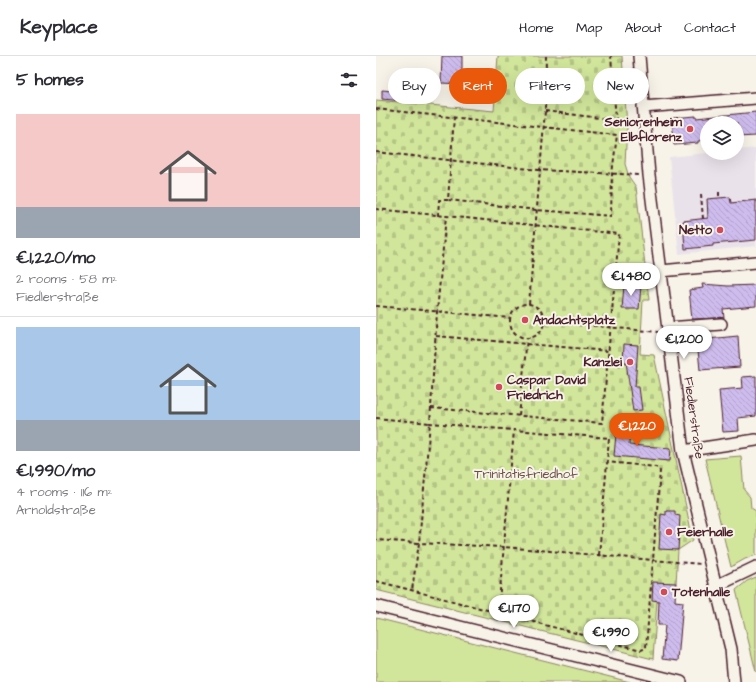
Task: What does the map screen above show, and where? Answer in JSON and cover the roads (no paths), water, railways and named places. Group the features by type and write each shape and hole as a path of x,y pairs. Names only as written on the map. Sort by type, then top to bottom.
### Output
{"street":[{"name":"Fiedlerstraße","path":"639,56 650,175 683,452 732,649 734,682"},
{"path":"643,107 756,98"},
{"path":"661,270 756,262"},
{"path":"668,331 721,324"},
{"path":"683,452 756,440"},
{"path":"716,586 756,567"},
{"path":"376,606 681,682"}],"place":[{"name":"Seniorenheim Elbflorenz","path":"690,129"},
{"name":"Netto","path":"720,230"},
{"name":"Andachtsplatz","path":"525,320"},
{"name":"Kanzlei","path":"630,362"},
{"name":"Caspar David Friedrich","path":"499,387"},
{"name":"Feierhalle","path":"669,532"},
{"name":"Totenhalle","path":"664,592"}],"park label":[{"name":"Trinitatisfriedhof","path":"526,474"}]}
